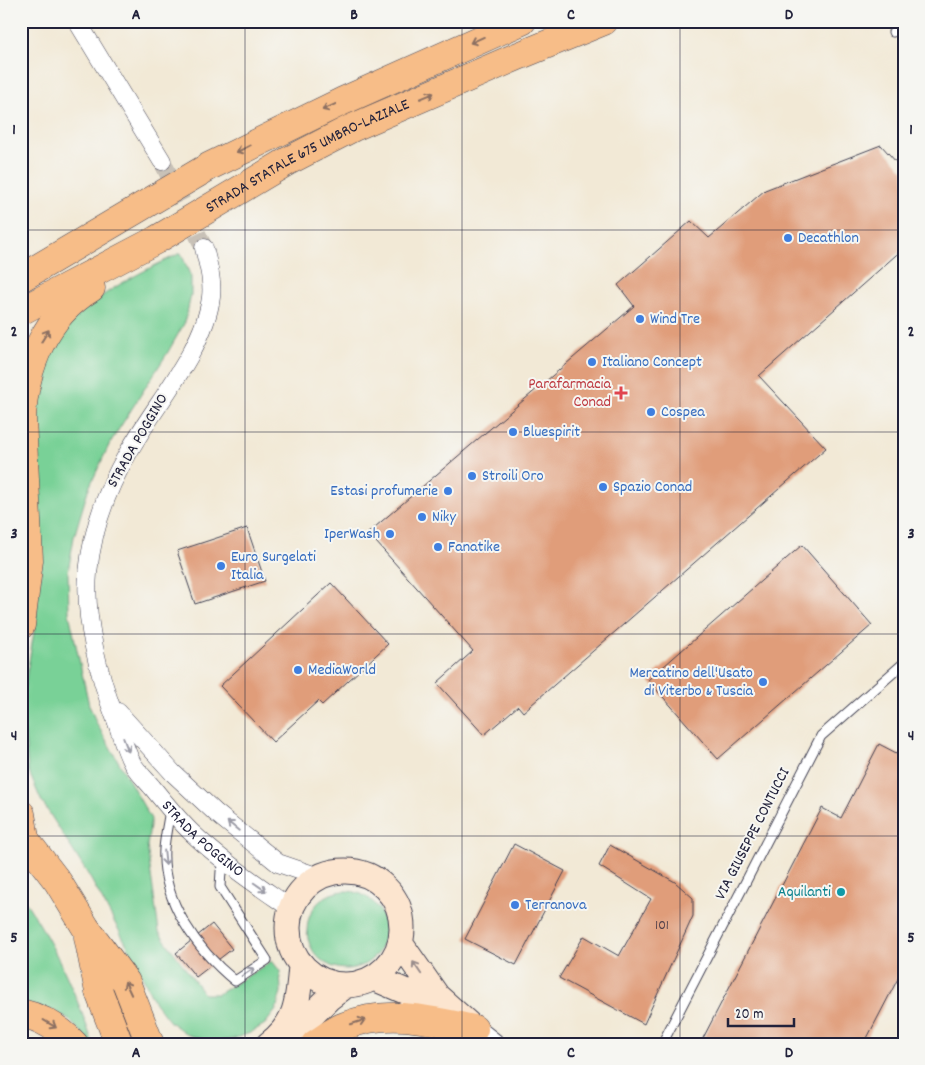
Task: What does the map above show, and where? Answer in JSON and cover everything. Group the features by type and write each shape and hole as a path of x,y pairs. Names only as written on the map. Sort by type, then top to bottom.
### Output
{"main road":[{"name":"STRADA STATALE 675 UMBRO-LAZIALE","path":"21,278 210,166 276,132 522,21"},
{"name":"STRADA STATALE 675 UMBRO-LAZIALE","path":"21,311 156,240 288,161 352,128 604,21"},
{"path":"21,266 46,256 210,166"},
{"path":"21,624 29,560 22,412 26,378 32,359 41,340 53,322 68,306 84,291 103,280 156,240"},
{"path":"22,829 86,928 126,982 155,1040"},
{"path":"337,871 356,872 374,879 388,890 398,906 402,924 400,943 390,963 374,978 345,986 326,982 312,976 302,966 291,948 287,928 290,908 302,890 318,877 337,871"},
{"path":"86,928 99,992 119,1044"},
{"path":"400,943 437,996 483,1036"},
{"path":"269,1044 286,1029 292,1018 298,1000 302,966"},
{"path":"374,978 423,999 483,1036"},
{"path":"284,1044 317,1010 345,986"},
{"path":"21,1013 37,1017 51,1024 74,1044"},
{"path":"315,1044 344,1026 371,1018 398,1016 483,1036"}],"street":[{"path":"77,21 162,161"},
{"name":"STRADA POGGINO","path":"204,248 210,270 211,297 203,329 185,362 127,453 106,496 88,574 89,612 96,656 108,700 132,763 170,810 191,832 290,908"},
{"name":"STRADA POGGINO","path":"108,700 173,773 216,813 278,863 318,877"}],"lane":[{"path":"893,32 901,21"},
{"name":"VIA GIUSEPPE CONTUCCI","path":"662,1044 821,736 904,664"},
{"path":"170,810 164,850 169,890 184,925 218,968 235,982 267,960 220,888 221,871 232,865"}],"green space":[{"path":"181,253 191,277 191,295 185,322 110,443 88,490 74,537 68,572 69,613 89,705 97,724 151,819 147,846 159,932 204,994 218,994 272,961 280,971 281,992 276,1010 265,1024 250,1033 230,1040 209,1041 188,1035 170,1022 155,1003 132,954 89,876 41,800 28,770 22,702 34,632 42,561 35,419 39,386 49,357 62,334 80,314 102,296 126,281"},
{"path":"338,891 354,891 368,897 379,908 385,922 385,938 379,952 368,963 354,969 338,969 324,963 313,952 307,938 307,922 313,908 324,897"},
{"path":"21,895 33,913 62,967 79,1005 93,1044 69,1020 54,1011 21,1002"}],"building":[{"name":"Cospea","path":"881,145 904,171 904,248 759,376 826,448 523,712 518,706 484,735 437,683 473,651 368,533 634,306 618,285 691,221 709,238 765,190"},
{"name":"Euro Surgelati Italia","path":"247,528 265,581 195,604 177,551"},
{"path":"802,545 872,625 718,759 648,680"},
{"name":"MediaWorld","path":"331,583 388,644 322,705 318,701 273,742 220,686"},
{"name":"Aquilanti","path":"879,744 904,757 904,967 864,1044 700,1044 822,808 841,818"},
{"name":"Terranova","path":"514,844 565,871 516,965 465,939"},
{"path":"610,845 675,882 693,898 693,916 644,1024 559,978 584,936 619,956 651,899 599,866"},
{"path":"212,924 232,949 196,977 176,953"}],"tunnel":[{"path":"162,161 204,248"}],"place":[{"name":"Decathlon","path":"788,238"},
{"name":"Wind Tre","path":"640,319"},
{"name":"Italiano Concept","path":"592,362"},
{"name":"Parafarmacia Conad","path":"621,393"},
{"name":"Cospea","path":"651,412"},
{"name":"Bluespirit","path":"513,432"},
{"name":"Stroili Oro","path":"472,476"},
{"name":"Spazio Conad","path":"603,487"},
{"name":"Estasi profumerie","path":"448,491"},
{"name":"Niky","path":"422,517"},
{"name":"IperWash","path":"390,534"},
{"name":"Fanatike","path":"438,547"},
{"name":"Euro Surgelati Italia","path":"221,566"},
{"name":"MediaWorld","path":"298,670"},
{"name":"Mercatino dell'Usato di Viterbo & Tuscia","path":"763,682"},
{"name":"Aquilanti","path":"841,892"},
{"name":"Terranova","path":"515,905"}]}
